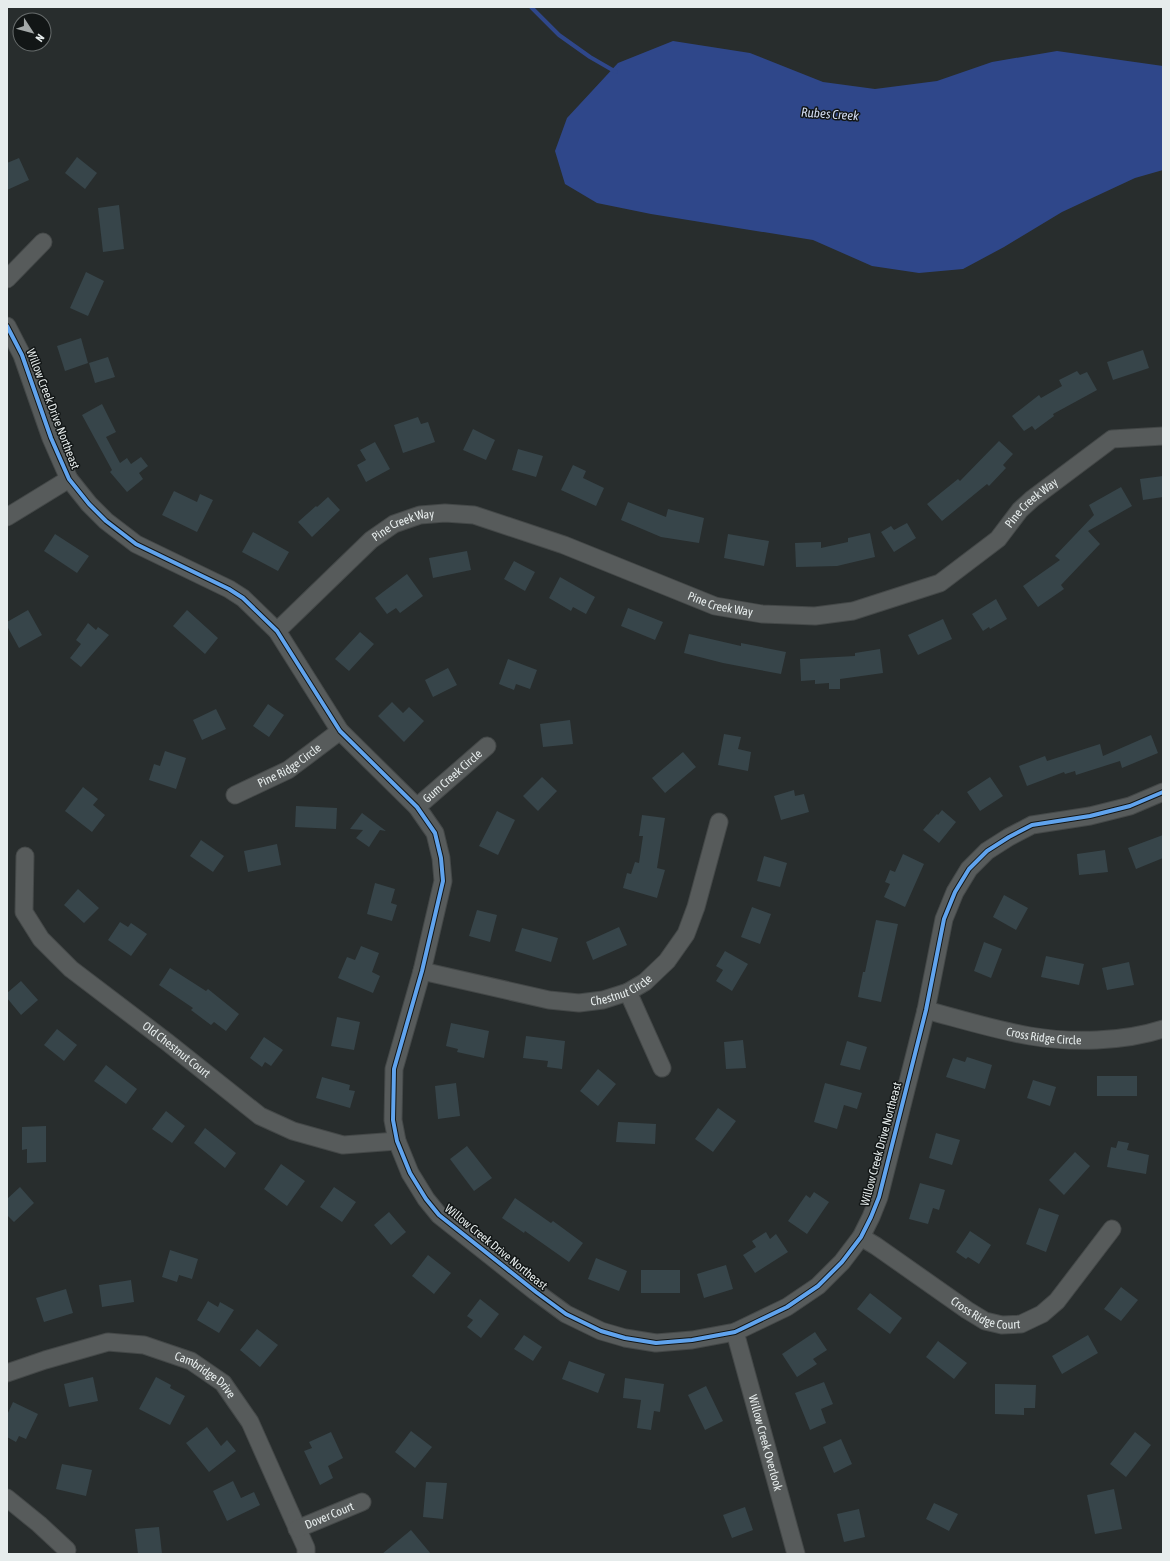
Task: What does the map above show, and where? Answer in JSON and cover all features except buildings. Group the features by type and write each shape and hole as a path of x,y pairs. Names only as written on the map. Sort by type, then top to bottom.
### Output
{"street":[{"path":"7,280 44,242"},
{"name":"Willow Creek Drive Northeast","path":"7,326 22,355 52,438 69,478 106,521 130,541 154,554 229,589 243,598 277,631 340,731 417,807 434,833 441,858 443,881 422,971 394,1069 393,1120 397,1141 410,1173 426,1199 439,1215 566,1314 601,1331 625,1338 656,1343 692,1340 735,1332 787,1307 818,1286 842,1262 861,1237 879,1197 926,1010 944,918 955,892 969,869 987,851 1032,825 1090,816 1130,806 1163,792"},
{"name":"Pine Creek Way","path":"277,631 371,540 394,524 420,515 444,514 474,515 549,540 715,606 762,614 815,616 853,611 940,583 998,539 1020,510 1032,499 1112,439 1163,436"},
{"path":"7,517 69,478"},
{"name":"Pine Ridge Circle","path":"235,795 288,770 340,731"},
{"name":"Gum Creek Circle","path":"417,807 487,746"},
{"name":"Chestnut Circle","path":"422,971 549,1000 580,1003 603,1000 628,992 645,982 667,961 686,934 696,907 719,822"},
{"name":"Old Chestnut Court","path":"25,863 24,912 41,939 72,969 260,1116 293,1131 343,1145 397,1141"},
{"path":"628,992 662,1068"},
{"name":"Cross Ridge Circle","path":"926,1010 1030,1036 1070,1040 1108,1040 1145,1035 1163,1029"},
{"name":"Cross Ridge Court","path":"861,1237 967,1310 985,1321 1002,1325 1021,1324 1042,1314 1057,1301 1112,1229"},
{"name":"Willow Creek Overlook","path":"735,1332 796,1554"},
{"name":"Cambridge Drive","path":"7,1373 45,1360 108,1342 144,1345 191,1361 223,1383 250,1422 306,1548 306,1554"},
{"path":"7,1498 39,1524 67,1550"},
{"name":"Dover Court","path":"297,1529 362,1502"}],"water":[{"path":"673,41 750,53 823,82 875,89 937,81 992,62 1057,51 1163,66 1163,170 1135,178 1062,212 1004,247 963,269 919,273 872,266 813,240 651,214 597,203 565,184 555,151 567,118 618,63"}],"waterway":[{"name":"Rubes Creek","path":"531,7 559,35 590,57 616,72"}],"cycle path":[{"path":"7,326 22,355 51,438 69,479 89,504 106,521 136,544 229,589 243,598 277,631 340,731 417,807 435,833 441,858 443,881 422,971 394,1069 393,1120 397,1141 410,1173 426,1199 439,1215 566,1314 601,1331 625,1338 656,1343 692,1340 735,1332 787,1307 818,1286 842,1262 861,1237 879,1197 926,1010 944,919 955,892 969,869 987,851 1032,825 1090,816 1130,806 1163,792"}]}
